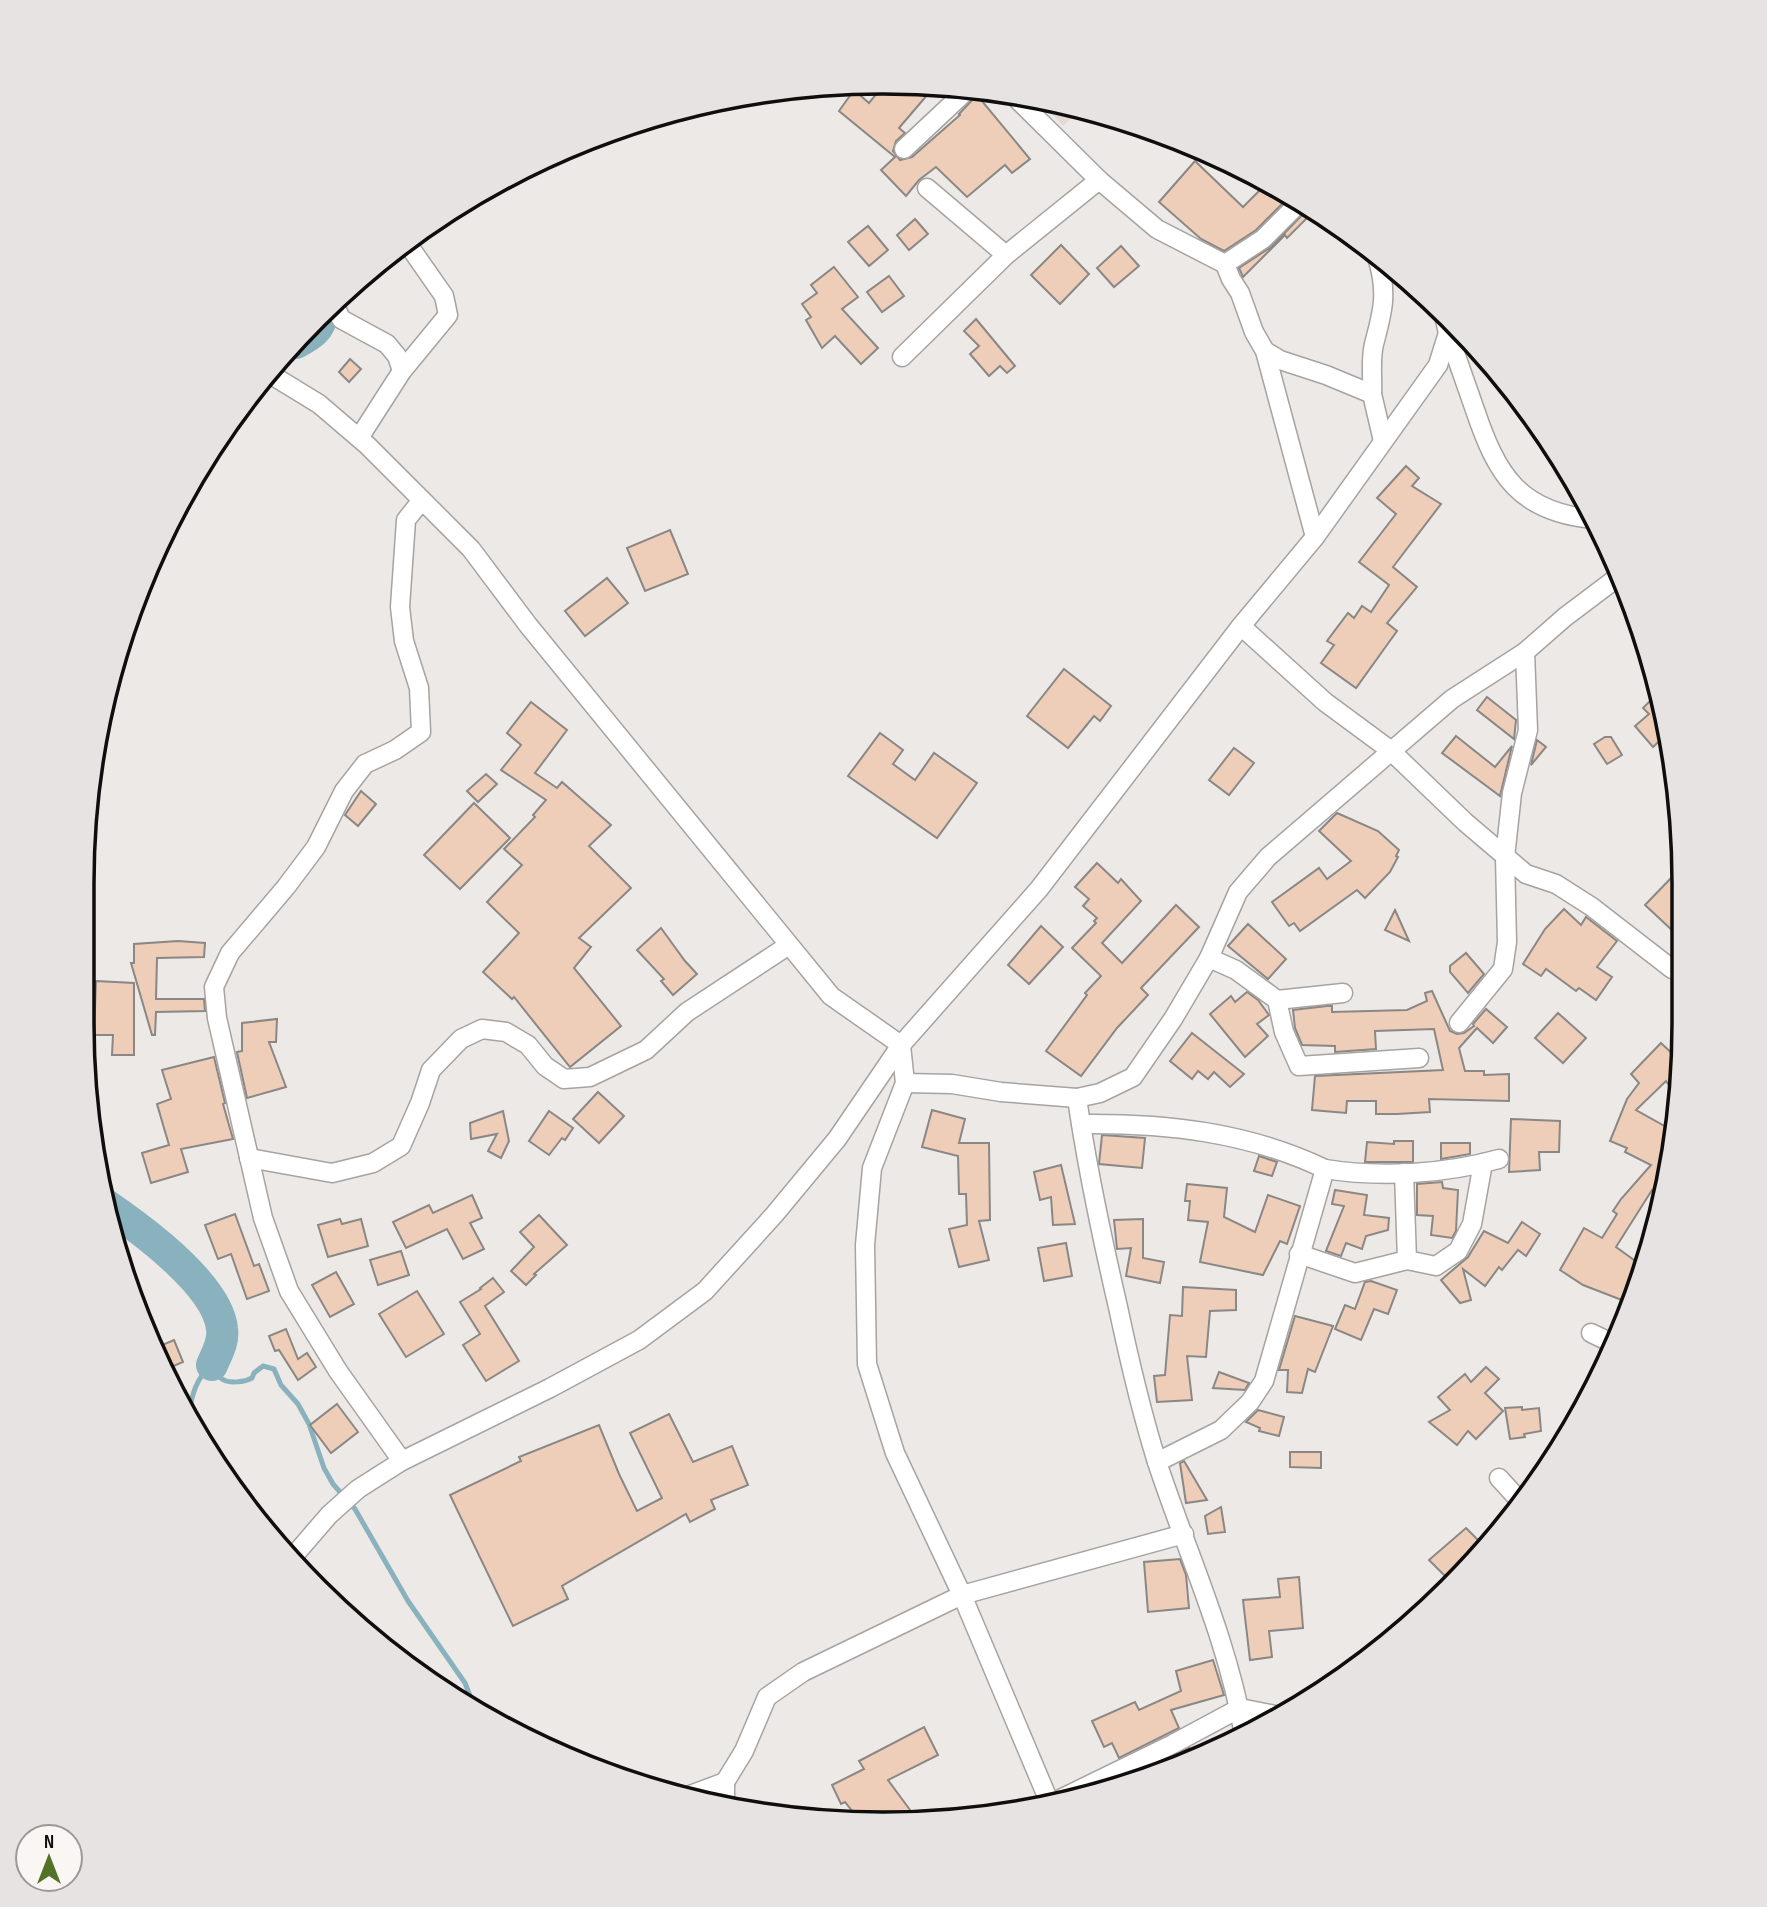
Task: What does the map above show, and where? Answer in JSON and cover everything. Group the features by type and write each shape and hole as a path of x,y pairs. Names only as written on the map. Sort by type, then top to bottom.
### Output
{"street":[{"path":"904,149 958,98"},
{"path":"1026,108 1099,180 1157,229 1225,264 1265,351 1315,537"},
{"path":"902,357 1006,255 1099,180"},
{"path":"927,188 1006,255"},
{"path":"1225,264 1263,239 1293,209"},
{"path":"359,438 402,370 447,315 444,296 413,251"},
{"path":"1382,272 1383,302 1381,324 1374,344 1372,394 1383,441"},
{"path":"339,314 341,319 387,344 397,356 402,370"},
{"path":"297,1552 329,1515 358,1489 402,1461 550,1388 639,1340 705,1291 774,1215 837,1139 901,1045 1039,889 1241,626 1315,537 1438,365 1448,333"},
{"path":"1449,334 1486,444 1497,467 1512,486 1544,508 1582,517"},
{"path":"1265,351 1280,360 1372,394"},
{"path":"278,379 319,404 359,438 471,549 528,625 831,996 901,1045 905,1083 872,1168 865,1245 867,1364 895,1452 962,1595 1047,1795"},
{"path":"402,1461 338,1371 289,1291 262,1218 217,1018 214,987 230,953 316,847 344,791 365,764 395,750 421,732 419,688 404,641 400,607 406,520 422,499"},
{"path":"905,1083 952,1084 1001,1092 1077,1098 1100,1093 1133,1077 1173,1019 1209,958 1238,892 1261,866 1390,750 1452,699 1525,652 1612,582"},
{"path":"1241,626 1325,702 1390,750 1465,822 1526,874 1556,884 1592,907 1672,970"},
{"path":"1460,1023 1503,970 1507,942 1505,857 1512,793 1528,730 1525,652"},
{"path":"249,1158 332,1174 373,1163 401,1146 431,1070 461,1039 482,1029 506,1032 528,1045 545,1066 564,1079 590,1077 646,1050 687,1013 789,945"},
{"path":"1209,958 1236,970 1277,1000 1284,1032 1299,1066 1419,1058"},
{"path":"1277,1000 1343,993"},
{"path":"1077,1098 1107,1259 1139,1399 1157,1462 1209,1602 1243,1725"},
{"path":"1081,1124 1123,1123 1189,1128 1261,1144 1325,1169 1377,1175 1491,1161 1472,1224 1458,1251 1436,1266 1407,1260 1355,1273 1299,1254"},
{"path":"1157,1462 1222,1430 1250,1402 1264,1381 1325,1169"},
{"path":"1404,1173 1407,1260"},
{"path":"1591,1333 1605,1340"},
{"path":"1499,1478 1515,1496"},
{"path":"725,1796 725,1782 744,1751 767,1697 803,1672 962,1595 1184,1534"},
{"path":"1091,1785 1240,1708 1266,1713"},
{"path":"701,1791 725,1782"}],"shaded area":[{"path":"1051,113 1072,118 1063,126"}],"building":[{"path":"876,94 927,96 899,128 905,133 896,141 893,151 900,160 912,157 960,115 973,100 982,101 1030,159 1012,173 1005,165 967,197 936,167 919,180 906,196 881,170 895,157 839,111 850,95 860,95 869,103"},
{"path":"1195,161 1243,207 1260,190 1283,203 1256,230 1224,251 1201,239 1159,202"},
{"path":"1302,215 1307,218 1287,238 1285,235 1243,277 1239,268 1271,247"},
{"path":"915,219 928,234 909,250 897,235"},
{"path":"868,226 888,250 869,266 848,242"},
{"path":"1061,245 1089,274 1060,304 1031,275"},
{"path":"1121,246 1139,266 1114,287 1097,268"},
{"path":"834,267 858,297 842,309 878,348 861,364 835,336 822,348 806,320 811,317 802,304 817,293 811,285"},
{"path":"889,276 904,296 882,312 867,292"},
{"path":"976,319 1015,366 1007,373 1000,366 989,376 970,354 979,346 964,331"},
{"path":"350,359 361,369 349,382 339,372"},
{"path":"1406,466 1419,478 1412,486 1441,504 1393,567 1417,587 1387,623 1397,631 1356,688 1321,663 1334,645 1327,641 1348,613 1354,618 1362,606 1371,612 1389,585 1359,562 1396,514 1377,498"},
{"path":"670,530 688,574 645,591 627,548"},
{"path":"607,578 628,603 585,636 565,611"},
{"path":"1064,669 1111,706 1100,721 1094,716 1068,748 1027,716"},
{"path":"1487,697 1516,720 1514,739 1477,710"},
{"path":"1651,700 1659,741 1653,747 1635,726 1649,714 1643,708"},
{"path":"531,702 567,730 535,773 557,788 562,782 611,825 589,846 631,888 579,938 591,947 574,968 621,1026 570,1067 514,997 512,999 483,972 519,933 487,902 522,865 504,849 535,817 533,815 546,800 501,770 521,745 507,733"},
{"path":"880,733 903,750 893,764 915,780 934,753 977,783 937,838 848,776"},
{"path":"1456,736 1495,767 1512,746 1500,796 1442,753"},
{"path":"1605,737 1611,737 1622,755 1607,764 1594,744"},
{"path":"1537,740 1546,747 1531,765"},
{"path":"1234,748 1254,763 1229,795 1209,780"},
{"path":"486,774 497,784 478,802 467,791"},
{"path":"361,791 376,804 358,826 345,815"},
{"path":"474,803 510,838 460,889 424,855"},
{"path":"1337,813 1378,831 1399,850 1396,856 1398,857 1390,872 1365,898 1357,890 1300,931 1294,923 1289,926 1272,902 1319,868 1327,879 1351,861 1319,831"},
{"path":"1097,863 1118,883 1121,879 1141,901 1102,943 1122,963 1176,905 1199,927 1141,988 1148,995 1117,1028 1081,1076 1046,1051 1087,995 1085,993 1101,976 1072,948 1096,923 1094,921 1097,918 1083,906 1089,899 1075,887"},
{"path":"1672,877 1672,930 1645,905"},
{"path":"1564,909 1581,925 1586,917 1617,941 1597,967 1612,977 1596,1000 1579,988 1576,991 1546,969 1541,976 1523,964 1545,929"},
{"path":"1395,910 1409,941 1385,930"},
{"path":"1248,924 1286,959 1268,979 1228,946"},
{"path":"1041,926 1063,947 1029,984 1008,965"},
{"path":"661,928 697,974 673,995 661,981 664,979 637,950"},
{"path":"178,941 205,943 204,957 157,958 156,999 204,999 205,1011 156,1012 155,1035 152,1035 131,963 134,963 134,944"},
{"path":"1466,953 1484,974 1468,993 1450,972 1450,966"},
{"path":"96,981 134,983 134,1055 112,1055 113,1035 95,1035"},
{"path":"1432,991 1450,1031 1464,1033 1474,1026 1486,1009 1507,1027 1493,1043 1477,1028 1459,1048 1465,1071 1484,1071 1484,1075 1509,1074 1509,1101 1429,1099 1430,1112 1397,1114 1376,1114 1376,1101 1347,1101 1346,1113 1312,1110 1315,1076 1443,1070 1434,1029 1375,1031 1376,1049 1335,1052 1335,1046 1302,1045 1295,1028 1293,1010 1332,1006 1332,1012 1407,1010 1427,1001 1425,993"},
{"path":"1247,992 1258,1000 1269,1015 1257,1024 1268,1036 1245,1057 1210,1014 1231,996 1235,1002"},
{"path":"1558,1013 1586,1038 1563,1063 1535,1038"},
{"path":"277,1019 276,1042 269,1042 286,1087 247,1098 237,1052 242,1051 242,1023"},
{"path":"1192,1033 1244,1074 1230,1087 1214,1072 1208,1079 1198,1071 1192,1079 1170,1061"},
{"path":"1661,1043 1671,1053 1670,1082 1668,1084 1666,1081 1636,1110 1666,1127 1654,1191 1652,1190 1616,1247 1636,1261 1622,1300 1583,1285 1560,1270 1584,1228 1602,1238 1617,1214 1613,1211 1621,1199 1651,1165 1625,1152 1627,1148 1610,1141 1627,1099 1639,1083 1631,1074"},
{"path":"214,1057 233,1139 181,1149 188,1172 151,1183 142,1153 169,1145 157,1104 171,1099 162,1070"},
{"path":"598,1092 624,1116 599,1143 573,1119"},
{"path":"932,1110 965,1119 959,1143 989,1143 990,1220 979,1221 989,1260 959,1267 949,1229 967,1225 966,1194 959,1194 958,1156 922,1147"},
{"path":"503,1111 509,1141 501,1158 488,1151 497,1134 471,1139 470,1123"},
{"path":"549,1111 573,1128 549,1155 529,1141"},
{"path":"1511,1119 1560,1121 1559,1152 1539,1152 1540,1170 1509,1172"},
{"path":"1102,1135 1145,1138 1142,1168 1099,1164"},
{"path":"1394,1141 1413,1141 1413,1162 1365,1162 1367,1142 1394,1144"},
{"path":"1441,1143 1470,1143 1470,1154 1441,1159"},
{"path":"1259,1156 1277,1162 1272,1176 1254,1171"},
{"path":"1061,1165 1075,1224 1053,1225 1051,1197 1040,1200 1034,1172"},
{"path":"1442,1182 1443,1188 1458,1190 1456,1231 1452,1238 1431,1235 1433,1216 1417,1215 1417,1184"},
{"path":"1187,1184 1227,1188 1224,1217 1255,1232 1268,1195 1300,1206 1287,1244 1280,1241 1263,1275 1200,1262 1208,1222 1188,1220 1190,1201 1185,1201"},
{"path":"1335,1190 1367,1195 1364,1215 1389,1218 1388,1230 1366,1236 1362,1249 1346,1243 1341,1256 1326,1251 1344,1206 1332,1204"},
{"path":"472,1195 482,1218 470,1223 484,1249 463,1259 447,1229 406,1248 393,1222 429,1205 433,1213"},
{"path":"235,1214 254,1266 259,1264 269,1291 247,1299 231,1254 218,1259 205,1225"},
{"path":"539,1215 567,1245 534,1274 536,1275 526,1285 511,1271 534,1247 520,1232"},
{"path":"340,1219 342,1224 361,1219 368,1246 328,1257 318,1225"},
{"path":"1143,1219 1143,1258 1164,1262 1160,1283 1126,1276 1131,1248 1117,1249 1114,1220"},
{"path":"1522,1222 1540,1234 1526,1256 1518,1250 1502,1270 1499,1267 1485,1286 1463,1269 1471,1300 1460,1303 1441,1280 1468,1257 1484,1231 1508,1243"},
{"path":"1066,1243 1072,1276 1044,1281 1038,1248"},
{"path":"401,1251 409,1275 378,1285 370,1260"},
{"path":"336,1272 354,1304 330,1317 312,1285"},
{"path":"493,1278 504,1292 485,1306 519,1361 486,1381 463,1345 480,1334 460,1302"},
{"path":"1371,1281 1397,1290 1388,1314 1374,1309 1361,1340 1335,1329 1345,1305 1355,1309 1365,1282"},
{"path":"1183,1287 1236,1290 1236,1310 1210,1311 1206,1357 1187,1356 1192,1400 1157,1402 1154,1376 1165,1375 1170,1315 1182,1316"},
{"path":"417,1291 444,1334 406,1357 379,1314"},
{"path":"1295,1316 1333,1326 1315,1372 1308,1369 1302,1393 1287,1392 1288,1370 1279,1370"},
{"path":"286,1329 298,1359 307,1353 316,1367 298,1380 279,1350 275,1351 269,1336"},
{"path":"174,1340 183,1362 173,1366 164,1344"},
{"path":"1486,1367 1499,1379 1485,1393 1503,1411 1476,1439 1468,1431 1457,1445 1429,1422 1450,1410 1438,1397 1465,1374 1471,1382"},
{"path":"1219,1372 1249,1383 1245,1390 1213,1388"},
{"path":"337,1404 358,1432 331,1453 310,1425"},
{"path":"1522,1407 1522,1410 1539,1408 1541,1431 1510,1439 1505,1408"},
{"path":"1258,1410 1284,1417 1279,1436 1259,1431 1260,1428 1246,1422"},
{"path":"669,1414 693,1462 732,1446 748,1485 711,1500 715,1509 690,1522 686,1514 562,1586 568,1599 513,1626 450,1495 521,1461 519,1457 599,1425 637,1511 662,1498 630,1433"},
{"path":"1290,1452 1321,1452 1321,1468 1290,1467"},
{"path":"1184,1461 1207,1500 1186,1503 1180,1463"},
{"path":"1221,1507 1225,1532 1208,1534 1205,1516"},
{"path":"1466,1528 1479,1541 1445,1576 1429,1560"},
{"path":"1180,1559 1186,1575 1189,1608 1148,1612 1144,1562"},
{"path":"1299,1577 1303,1628 1269,1631 1272,1657 1250,1660 1243,1600 1280,1597 1278,1579"},
{"path":"1213,1660 1224,1695 1171,1710 1179,1728 1119,1758 1112,1743 1104,1747 1092,1721 1135,1702 1139,1710 1181,1691 1176,1671"},
{"path":"924,1727 938,1755 888,1780 911,1811 852,1811 845,1802 841,1804 832,1785 864,1769 859,1761"}],"waterway":[{"path":"118,1214 176,1260 207,1294 217,1312 222,1329 220,1347 212,1365"},
{"path":"191,1401 198,1381 212,1365 221,1378 233,1382 252,1378 263,1366 274,1369 281,1385 298,1404 309,1424 324,1468 333,1484 355,1509 408,1601 465,1683 470,1695"}]}
